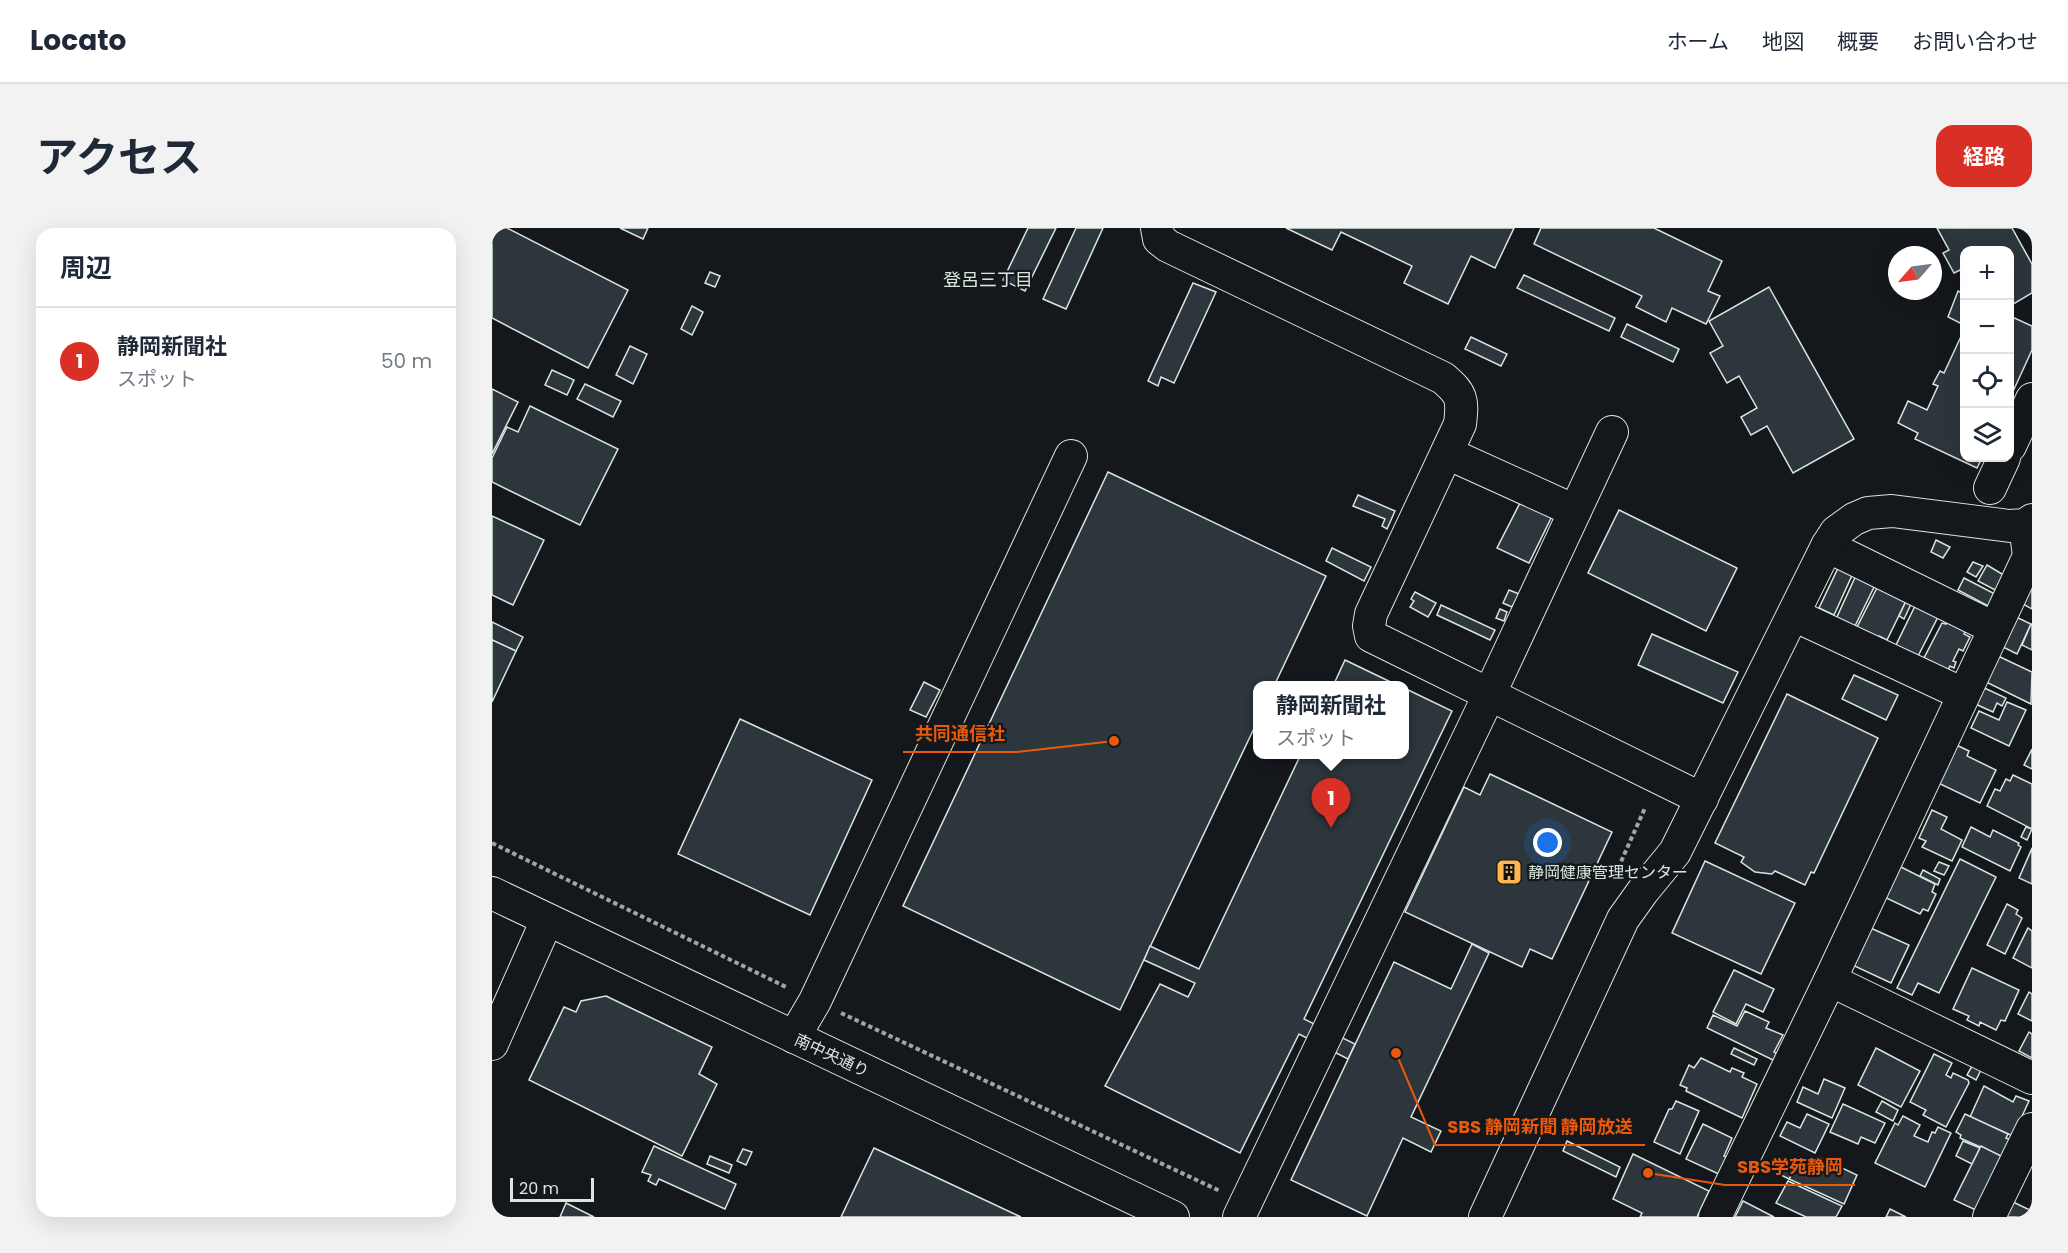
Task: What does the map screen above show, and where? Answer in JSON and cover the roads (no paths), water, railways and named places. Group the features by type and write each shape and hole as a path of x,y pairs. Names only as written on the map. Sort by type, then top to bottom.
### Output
{"street":[{"path":"1155,229 1159,239 1168,246 1443,378 1458,390 1462,404 1460,424 1371,614 1368,626 1371,636 1702,800"},
{"path":"2014,437 2032,399"},
{"path":"1243,1210 1612,432"},
{"path":"1447,453 1575,511"},
{"path":"794,1037 815,1001 1071,456"},
{"path":"1990,488 2002,462"},
{"path":"1485,1217 1623,919 1642,891 1675,852 1836,532 1854,519 1868,513 1892,511 2010,526 2030,525 2029,556 1830,980 1715,1217"},
{"path":"1827,546 1994,628"},
{"path":"1794,615 1963,694"},
{"name":"南中央通り","path":"492,893 1173,1217"},
{"path":"492,1044 548,920"},
{"path":"1830,980 2032,1078"},
{"path":"1989,1217 2032,1129"}],"place":[{"name":"共同通信社","path":"1114,741"},
{"name":"静岡新聞社","path":"1331,828"},
{"name":"静岡健康管理センター","path":"1509,872"},
{"name":"SBS 静岡新聞 静岡放送","path":"1396,1053"},
{"name":"SBS学苑静岡","path":"1648,1173"}],"district":[{"name":"登呂三丁目","path":"988,280"}]}
